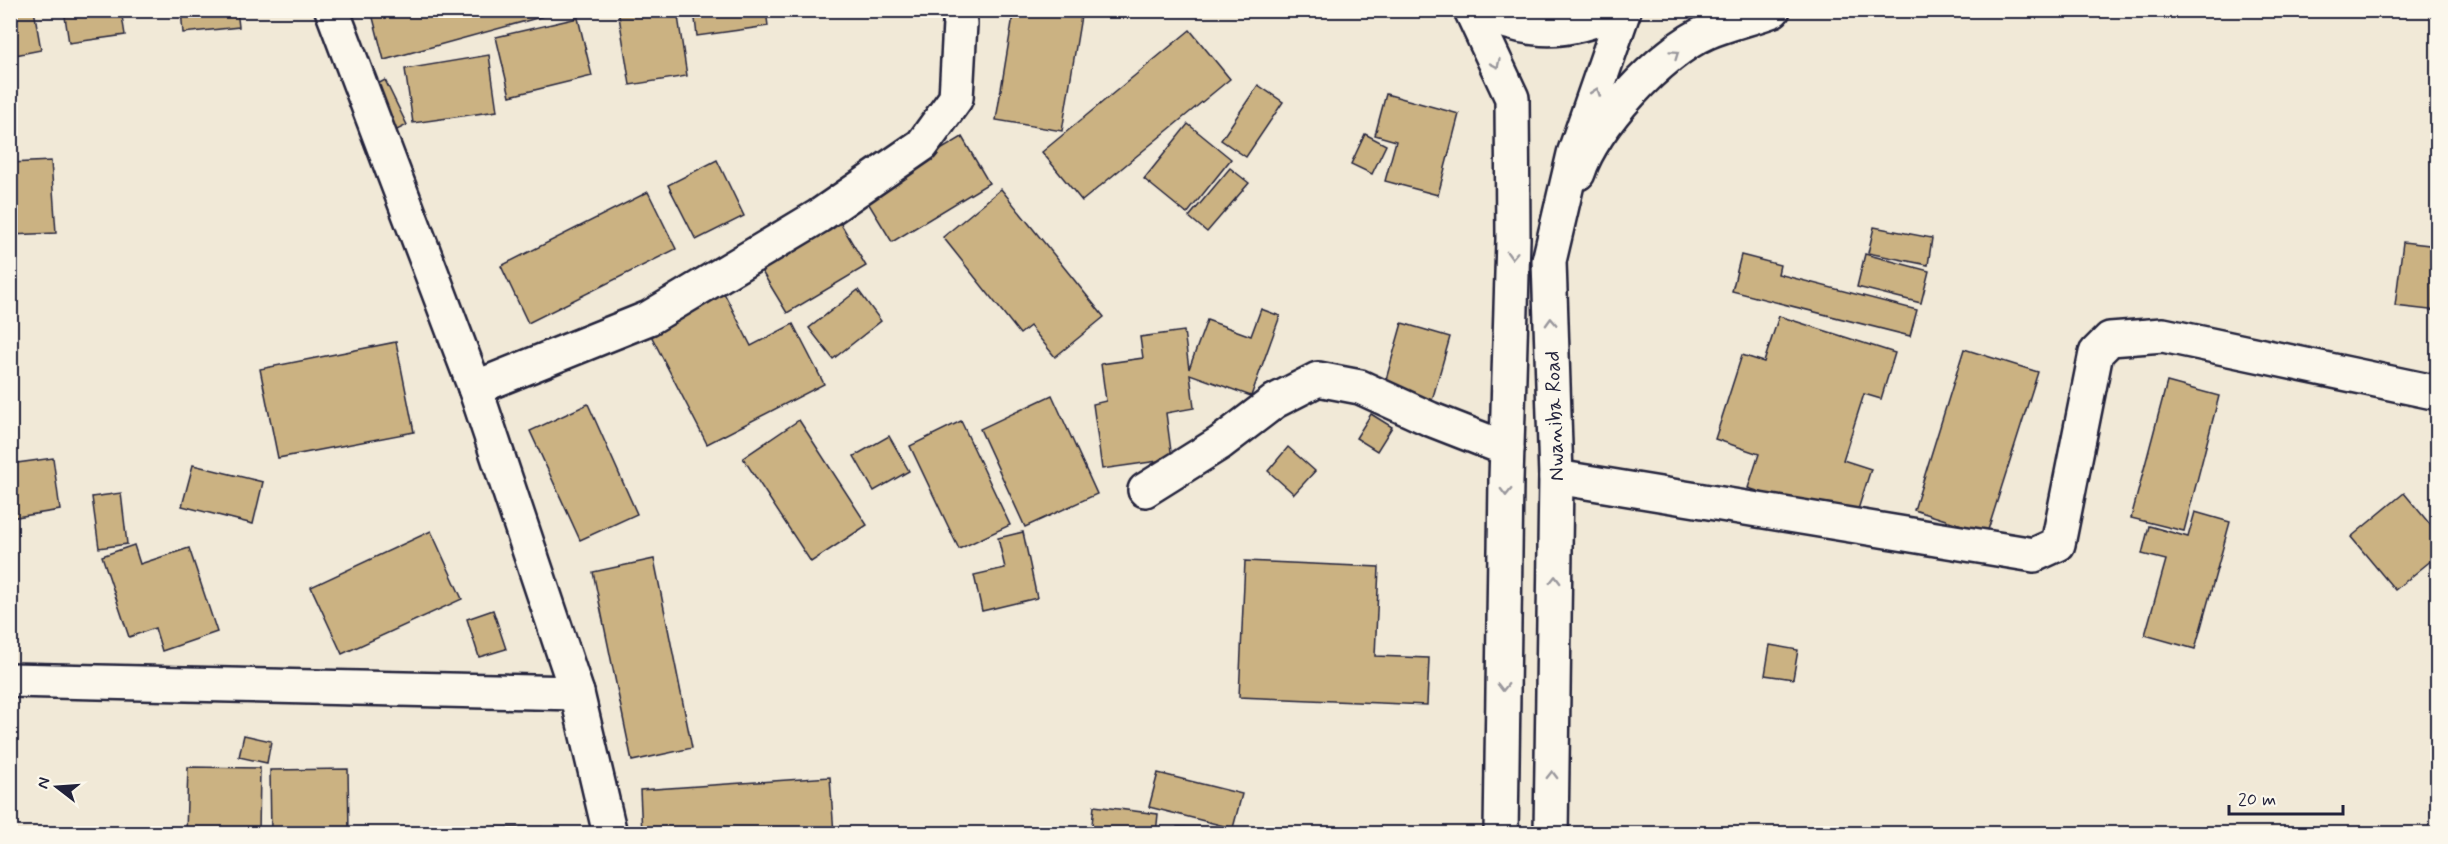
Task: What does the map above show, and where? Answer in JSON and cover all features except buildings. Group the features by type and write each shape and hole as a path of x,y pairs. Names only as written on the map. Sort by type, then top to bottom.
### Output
{"street":[{"path":"332,10 475,388 577,693 610,834"},
{"path":"1472,10 1512,98 1513,239 1501,834"},
{"path":"1478,10 1506,24 1546,30 1587,25 1622,10"},
{"name":"Nwaniba Road","path":"1551,834 1556,477 1549,261 1574,154 1622,10"},
{"path":"1549,261 1580,166 1608,117 1655,68 1706,33 1773,10"},
{"path":"475,388 650,318 819,216 922,145 956,98 960,23"},
{"path":"1556,477 2034,555 2058,544 2096,353 2110,339 2163,335 2438,393"},
{"path":"1144,490 1220,444 1275,401 1318,379 1360,387 1430,419 1507,449"},
{"path":"10,680 577,693"}]}
